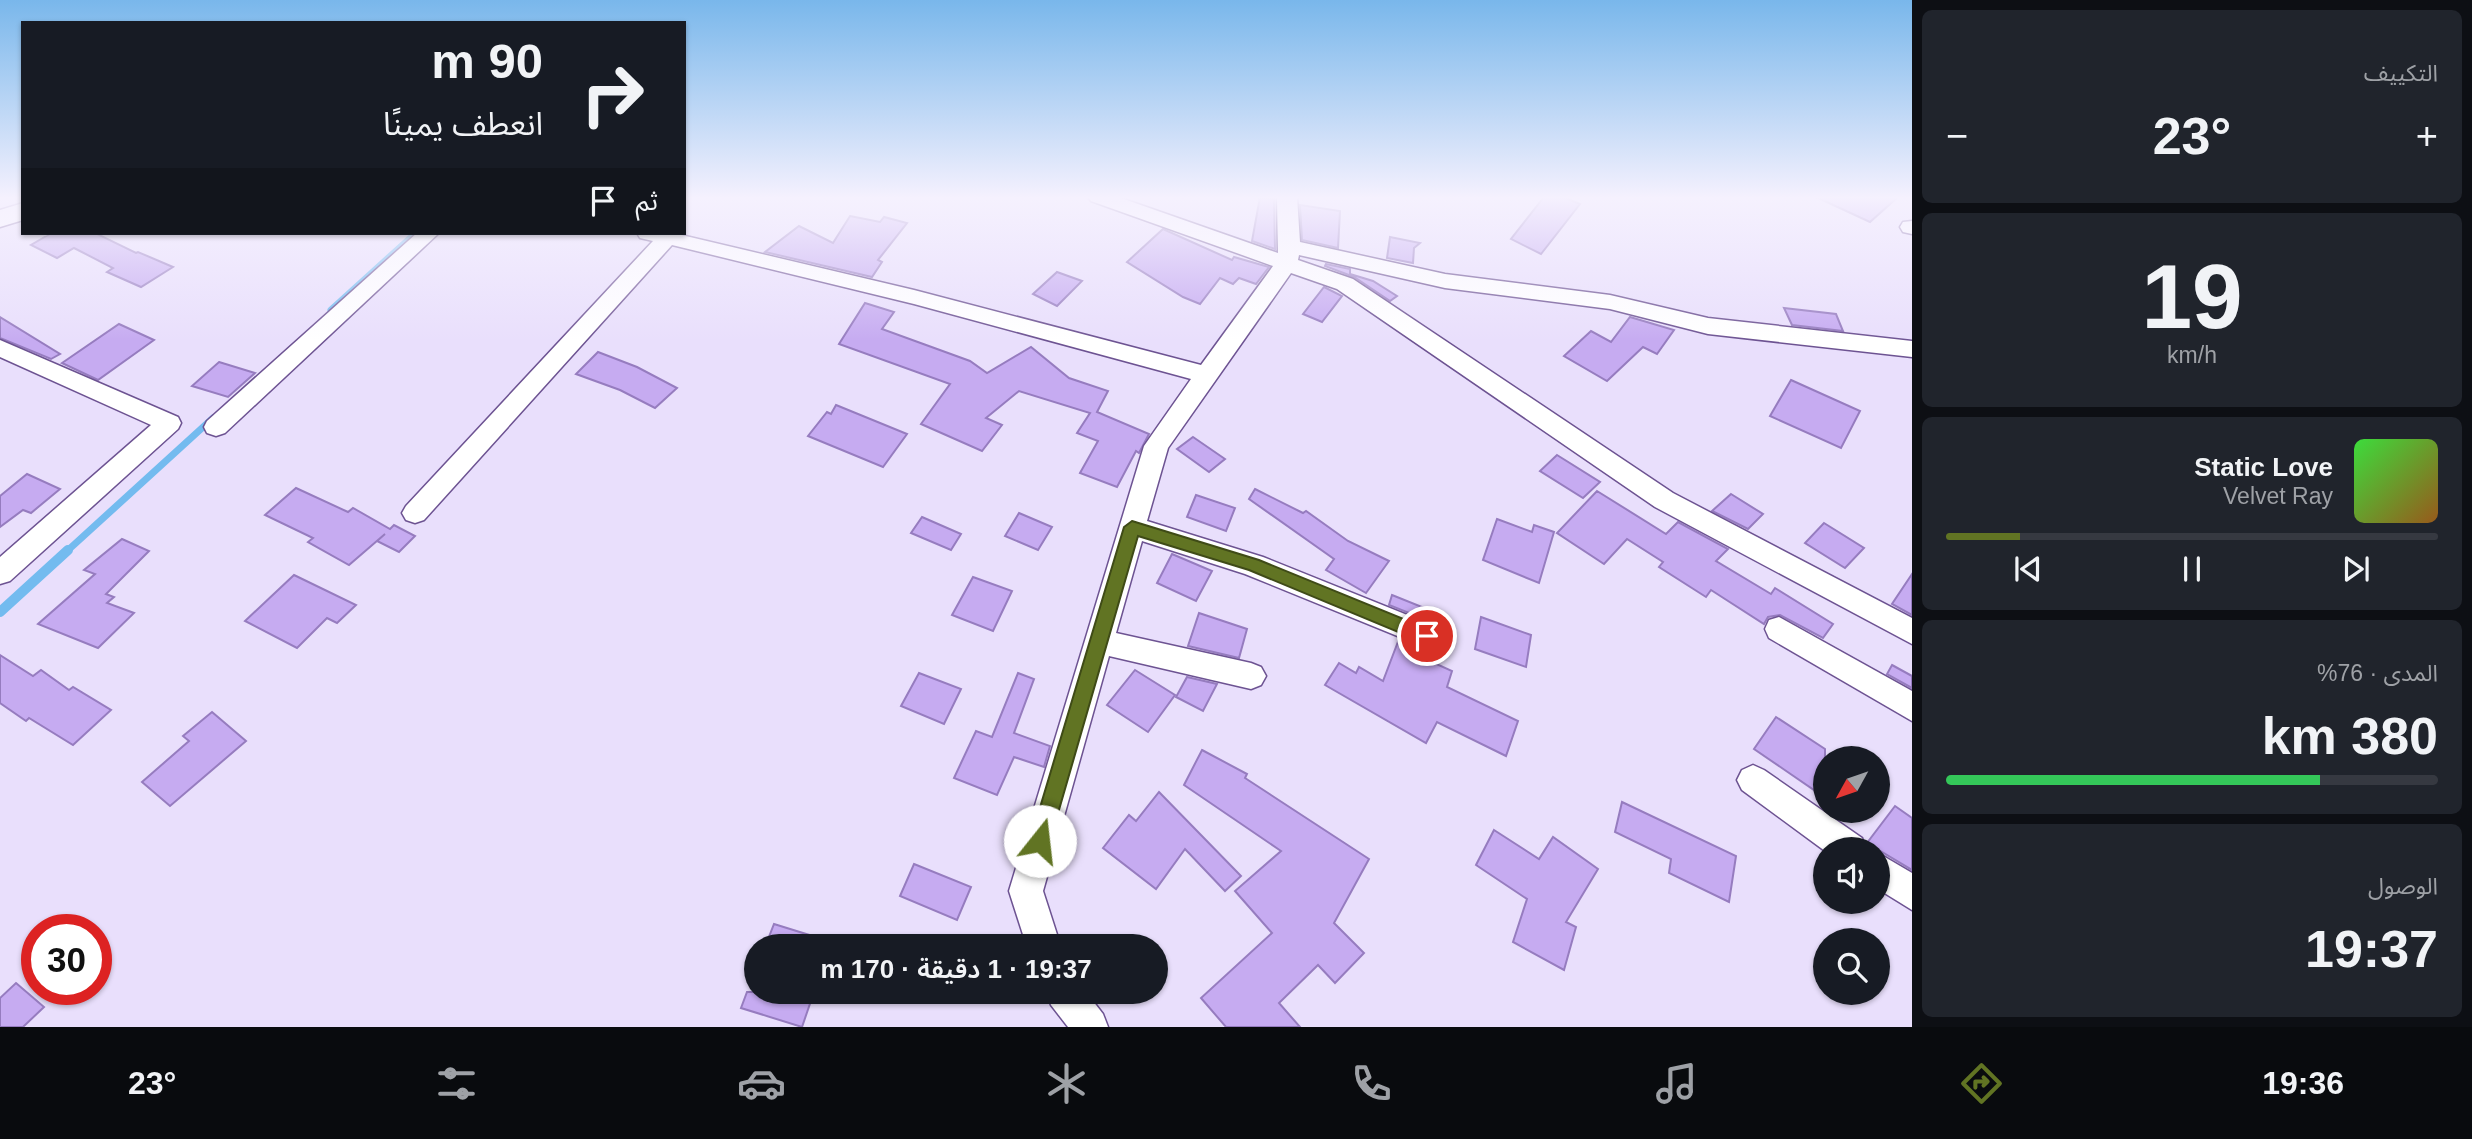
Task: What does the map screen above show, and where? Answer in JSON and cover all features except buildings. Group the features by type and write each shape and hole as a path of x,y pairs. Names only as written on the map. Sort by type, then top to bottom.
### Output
{"street":[{"path":"216,427 416,245"},
{"path":"415,513 648,245"},
{"path":"698,245 914,297 1207,375"},
{"path":"1255,245 1288,255 1445,281 1610,302 1708,326 1912,349"},
{"path":"1040,934 1026,891 1156,446 1288,255 1288,245"},
{"path":"1288,255 1345,285 1664,500 1912,632"},
{"path":"0,348 169,423 0,573"},
{"path":"1132,527 1253,565 1427,636"},
{"path":"1779,629 1912,707"},
{"path":"1098,641 1251,676"},
{"path":"1753,780 1833,837"},
{"path":"1890,877 1912,893"},
{"path":"1074,1004 1090,1027"}],"waterway":[{"path":"331,310 403,245"},
{"path":"66,552 213,418"},
{"path":"0,612 68,550"}],"route":[{"path":"1040,841 1132,527 1253,565 1427,636"}]}
